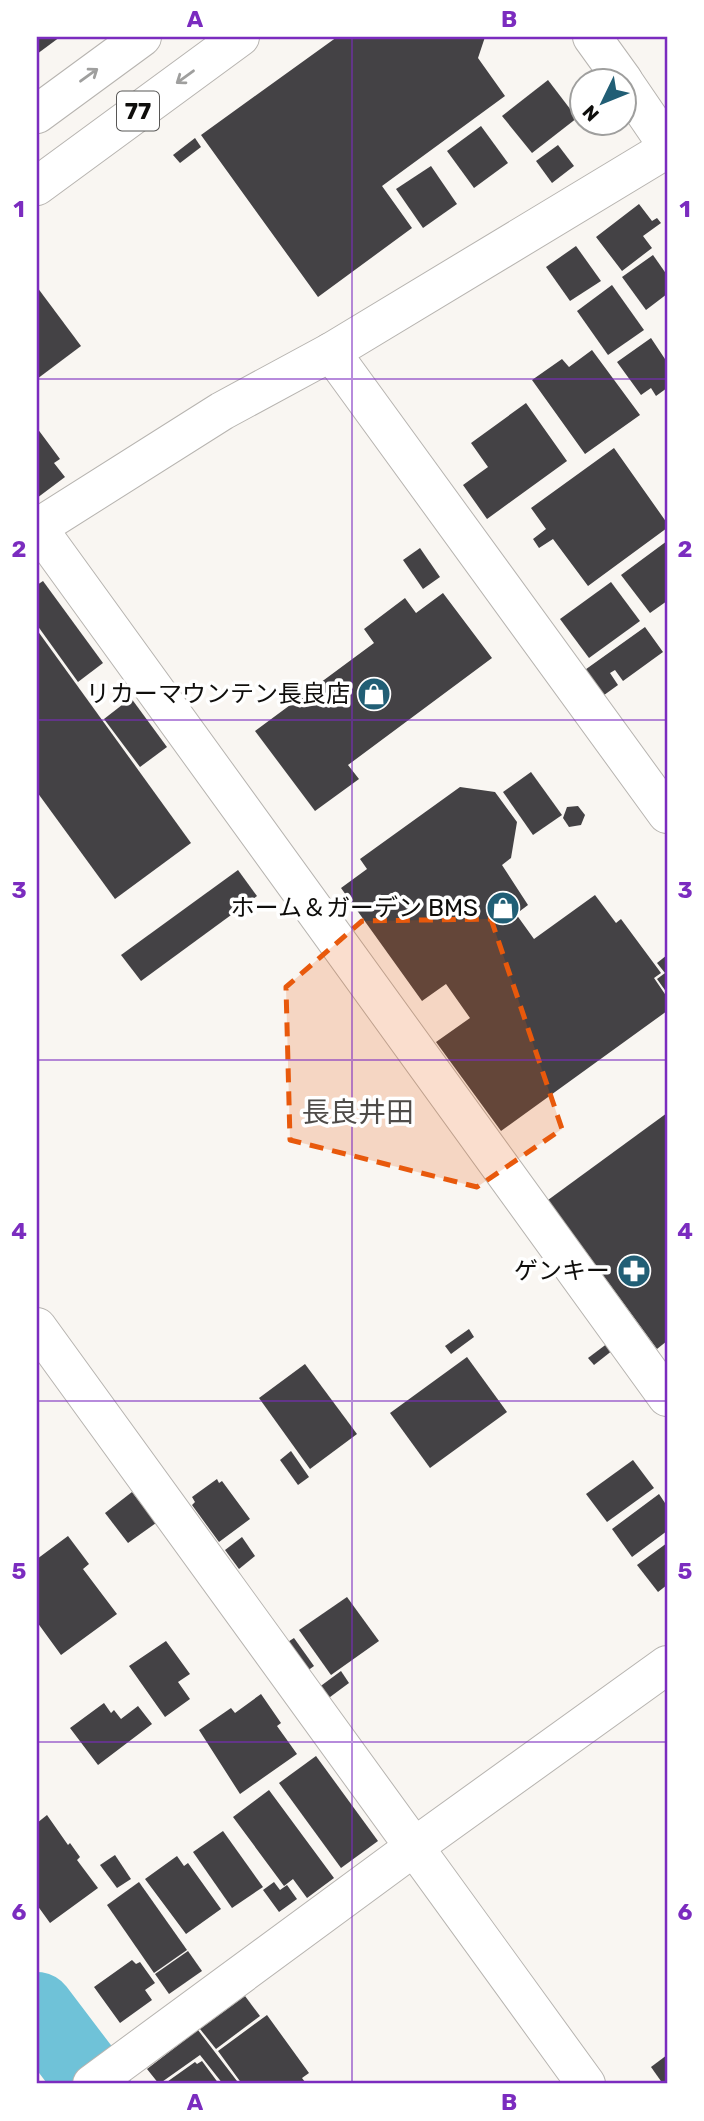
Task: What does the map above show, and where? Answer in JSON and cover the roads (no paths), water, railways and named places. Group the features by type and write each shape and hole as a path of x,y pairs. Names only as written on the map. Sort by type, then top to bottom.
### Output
{"street":[{"name":"77","path":"37,114 142,37"},
{"name":"77","path":"37,186 240,37"},
{"path":"592,37 612,66"},
{"path":"638,104 667,147 331,352 222,411 37,527 667,1397"},
{"path":"331,352 667,814"},
{"path":"37,1326 586,2084"},
{"path":"105,2074 667,1665"}],"waterway":[{"path":"37,2009 94,2084"}],"place":[{"name":"リカーマウンテン長良店","path":"374,694"},
{"name":"ホーム＆ガーデン BMS","path":"503,908"},
{"name":"ゲンキー","path":"634,1271"}],"district":[{"name":"長良井田","path":"358,1112"}]}
